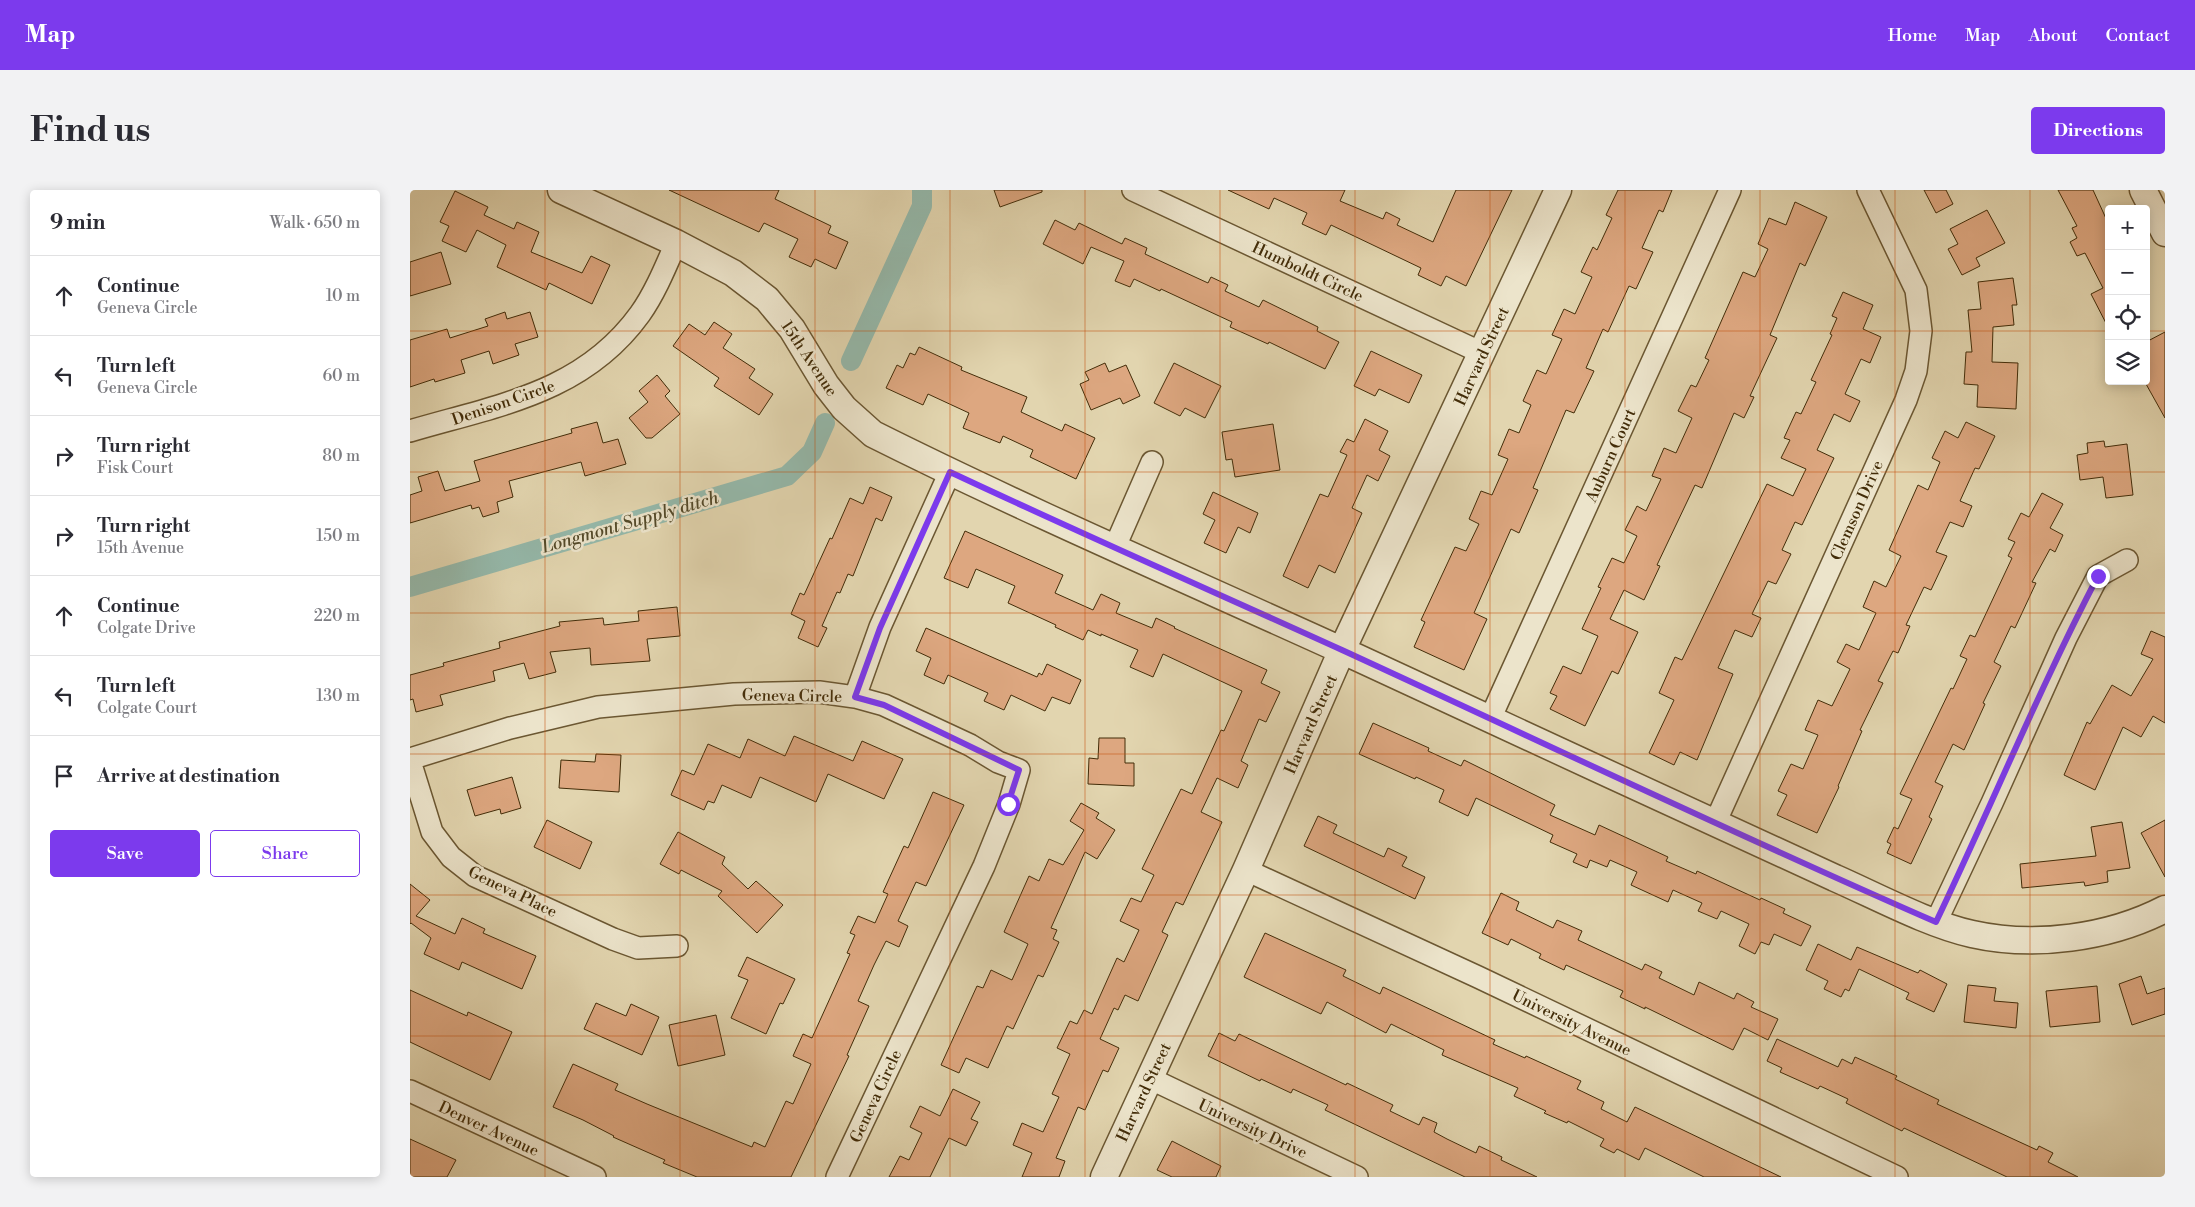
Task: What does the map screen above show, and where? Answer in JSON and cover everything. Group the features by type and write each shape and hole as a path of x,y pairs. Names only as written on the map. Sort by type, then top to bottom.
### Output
{"street":[{"name":"15th Avenue","path":"562,190 676,243 733,273 767,299 792,329 826,385 844,408 873,434 1114,549 1342,650 1715,823 1936,922 1969,934 2004,940 2052,939 2104,932 2165,909"},
{"name":"Humboldt Circle","path":"1133,190 1482,353"},
{"name":"Harvard Street","path":"1104,1177 1246,870 1342,650 1558,190"},
{"name":"Auburn Court","path":"1490,720 1730,190"},
{"name":"Clemson Drive","path":"1715,823 1906,400 1916,371 1921,332 1916,290 1868,190"},
{"path":"2143,190 2165,234"},
{"name":"Denison Circle","path":"410,432 539,393 578,374 612,347 640,313 676,243"},
{"path":"1114,549 1152,462"},
{"path":"855,697 880,628 950,472"},
{"path":"1936,922 2066,638 2098,576 2127,560"},
{"name":"Geneva Circle","path":"410,760 510,728 598,707 734,694 819,692 855,697 884,705 1019,770 984,866 837,1177"},
{"name":"Geneva Place","path":"410,760 432,832 451,857 475,876 613,939 638,948 677,946"},
{"name":"University Avenue","path":"1246,870 1478,977 1896,1177"},
{"name":"University Drive","path":"1150,1078 1356,1177"},
{"name":"Denver Avenue","path":"410,1091 595,1177"}],"building":[{"path":"669,190 779,190 775,199 831,226 828,233 848,242 836,269 815,259 811,267 789,257 798,239 764,223 759,232"},
{"path":"994,190 1042,190 1042,192 1000,207"},
{"path":"1228,190 1345,190 1340,201 1383,219 1386,212 1400,219 1397,225 1433,242 1456,190 1512,190 1466,286 1446,276 1441,286 1418,275 1421,268 1331,225 1326,235 1302,224 1307,213 1274,198 1269,209"},
{"path":"1618,190 1672,190 1663,212 1659,210 1642,248 1653,252 1636,289 1629,286 1608,332 1603,329 1586,368 1594,371 1574,413 1566,410 1533,488 1538,490 1519,533 1511,529 1474,613 1487,619 1464,670 1414,647 1425,622 1421,620 1455,547 1466,551 1479,524 1469,519 1481,491 1492,495 1508,459 1498,455 1509,429 1519,433 1531,405 1523,401 1537,370 1546,374 1562,339 1552,335 1564,309 1575,314 1592,277 1581,272 1593,247 1597,250 1612,218 1606,215"},
{"path":"1924,190 1946,190 1953,204 1936,213"},
{"path":"2058,190 2093,190 2105,216 2105,321 2091,294 2103,288 2085,253 2077,256 2070,242 2077,238 2072,228 2077,226"},
{"path":"455,191 488,207 484,215 514,229 517,222 539,232 531,252 582,273 591,256 610,265 592,304 549,283 546,290 497,267 506,245 477,230 466,252 442,241 449,226 440,222"},
{"path":"1795,202 1827,217 1805,266 1800,263 1770,335 1777,338 1750,396 1754,397 1744,418 1734,413 1702,488 1695,485 1657,565 1660,566 1644,600 1624,590 1610,619 1638,632 1618,674 1612,671 1585,726 1550,709 1557,696 1550,693 1563,666 1581,674 1598,636 1582,629 1601,588 1598,587 1612,558 1624,563 1637,536 1625,530 1637,506 1646,511 1661,479 1652,476 1664,448 1676,453 1692,418 1678,411 1691,385 1696,387 1709,360 1705,358 1743,272 1755,277 1768,249 1758,244 1769,218 1786,225"},
{"path":"1987,210 2005,243 1976,258 1980,266 1962,275 1948,249 1958,244 1950,229"},
{"path":"1055,220 1075,230 1079,223 1122,244 1125,238 1147,248 1145,254 1208,283 1211,277 1228,285 1225,291 1259,307 1263,300 1318,327 1317,331 1339,342 1325,369 1269,342 1268,344 1230,327 1232,322 1161,289 1160,291 1134,279 1130,287 1115,281 1124,261 1091,247 1083,264 1043,244"},
{"path":"441,252 451,284 410,296 410,262"},
{"path":"2013,278 2017,305 2012,305 2014,325 1993,327 1992,362 2018,363 2016,409 1977,407 1978,385 1964,384 1966,352 1972,352 1968,310 1981,309 1978,282"},
{"path":"1843,292 1873,305 1863,329 1881,337 1870,363 1861,359 1845,394 1860,401 1850,422 1834,414 1817,450 1834,458 1802,525 1795,522 1782,550 1791,554 1776,584 1768,581 1752,614 1761,618 1752,637 1735,630 1718,668 1733,674 1697,760 1680,752 1674,765 1649,753 1674,700 1659,693 1675,657 1682,660 1767,484 1793,496 1806,469 1781,458 1790,440 1784,438 1796,412 1801,414 1816,382 1811,380 1832,335 1830,334 1837,318 1832,316"},
{"path":"505,312 507,319 530,312 538,337 515,344 519,355 493,364 489,351 461,360 465,373 435,382 434,379 410,387 410,340 447,329 450,338 488,326 485,319"},
{"path":"714,322 732,334 723,348 755,369 749,378 773,394 759,415 714,386 719,378 673,346 689,324 705,335"},
{"path":"2165,332 2165,418 2147,385 2150,385 2150,340"},
{"path":"919,347 962,367 961,370 1027,397 1021,412 1062,431 1065,424 1095,438 1076,479 1030,457 1033,450 1003,436 1000,443 963,428 969,413 928,394 923,405 886,388 897,365 903,368 910,353 915,355"},
{"path":"1371,351 1422,375 1409,403 1379,389 1375,396 1354,386"},
{"path":"1105,363 1109,372 1126,365 1140,396 1123,404 1120,398 1091,410 1080,384 1089,380 1085,372"},
{"path":"1174,363 1221,386 1205,418 1185,408 1180,416 1154,403"},
{"path":"657,375 670,391 665,396 680,414 652,438 646,438 629,418 648,402 639,391"},
{"path":"1365,419 1388,431 1379,450 1390,456 1378,481 1367,475 1352,508 1362,513 1335,573 1319,565 1308,588 1283,576 1320,494 1328,497 1347,455 1340,452 1347,439 1354,442"},
{"path":"597,422 603,443 618,439 626,464 585,476 581,462 509,481 513,497 497,502 499,512 483,517 479,507 472,509 471,505 410,523 410,495 422,491 418,477 438,471 445,491 480,481 474,461 572,433 571,429"},
{"path":"1966,422 1995,436 1979,469 1975,468 1960,501 1972,506 1963,527 1950,522 1936,552 1947,556 1931,590 1924,587 1906,625 1910,626 1898,653 1893,651 1878,681 1883,683 1860,730 1862,731 1839,787 1817,833 1777,815 1787,795 1778,791 1791,764 1803,769 1818,735 1805,730 1818,700 1832,706 1850,669 1837,662 1846,644 1859,650 1876,613 1863,607 1874,581 1886,587 1901,556 1889,550 1918,485 1928,490 1940,462 1932,458 1945,431 1958,438"},
{"path":"1273,424 1280,470 1235,477 1232,459 1226,460 1222,432"},
{"path":"2104,441 2105,447 2127,444 2133,495 2106,498 2103,477 2080,480 2077,455 2088,453 2087,443"},
{"path":"870,487 892,497 882,521 876,518 853,576 848,574 840,593 837,592 822,626 827,628 818,647 798,638 805,621 791,614 800,593 804,595 850,498 863,504"},
{"path":"1213,492 1258,513 1250,533 1238,527 1226,553 1204,543 1215,520 1203,514"},
{"path":"2042,493 2063,504 2050,528 2063,535 2055,552 2050,549 2032,582 2036,583 2015,628 2011,626 1994,662 2001,666 1983,703 1985,704 1964,750 1953,744 1935,782 1943,786 1929,817 1932,819 1911,864 1887,853 1891,844 1887,842 1894,827 1898,829 1912,799 1900,794 1967,659 1960,656 1970,635 1975,637 2012,558 2008,556 2015,542 2008,539 2021,513 2029,517"},
{"path":"965,531 1063,575 1055,593 1093,610 1101,594 1120,603 1116,613 1152,628 1156,618 1267,670 1261,683 1280,692 1266,722 1259,719 1241,761 1248,765 1238,788 1217,778 1201,812 1222,822 1183,905 1176,902 1162,932 1168,935 1138,1001 1125,995 1118,1010 1114,1008 1100,1039 1119,1048 1108,1072 1103,1070 1085,1110 1078,1107 1056,1158 1065,1161 1059,1177 1022,1177 1032,1153 1013,1145 1022,1123 1043,1132 1059,1097 1052,1094 1070,1054 1057,1048 1070,1021 1077,1024 1084,1010 1092,1014 1117,958 1124,962 1139,930 1120,921 1131,898 1141,902 1154,875 1142,869 1181,789 1192,794 1221,730 1224,731 1242,691 1163,654 1153,677 1130,667 1138,650 1088,630 1083,640 1055,627 1056,625 1008,603 1015,586 976,569 968,588 944,578"},
{"path":"677,607 680,636 647,639 650,661 591,665 590,648 550,652 556,672 529,679 524,663 493,671 495,681 440,695 443,705 416,712 413,699 410,700 410,675 444,666 443,663 500,648 499,642 560,626 559,622 603,618 604,625 639,621 638,611"},
{"path":"926,628 1037,677 1039,673 1042,675 1047,664 1081,680 1070,704 1052,697 1045,711 1011,695 1004,710 984,701 988,693 948,675 944,684 924,675 931,658 916,651"},
{"path":"2151,631 2165,637 2165,723 2153,716 2141,737 2123,727 2095,790 2064,775 2087,722 2090,724 2112,685 2131,696 2153,659 2141,654"},
{"path":"1373,723 1429,748 1428,751 1461,766 1464,760 1555,805 1550,815 1595,835 1599,825 1668,857 1666,861 1696,874 1697,871 1760,900 1761,898 1785,909 1783,913 1811,926 1801,946 1774,934 1769,945 1761,942 1755,954 1739,946 1749,924 1721,911 1717,919 1698,911 1702,903 1673,890 1668,902 1631,885 1637,872 1610,860 1607,867 1590,860 1587,868 1573,862 1577,854 1550,842 1553,835 1476,798 1468,816 1439,802 1444,790 1359,754"},
{"path":"794,736 853,761 862,741 903,759 884,799 828,774 816,802 760,777 751,798 722,785 714,803 708,801 704,810 671,795 682,770 694,775 708,744 740,758 748,739 785,756"},
{"path":"1099,738 1125,738 1125,763 1134,763 1134,786 1088,784 1089,758 1098,759"},
{"path":"596,754 621,755 619,792 559,788 561,760 595,762"},
{"path":"512,777 521,808 501,814 500,809 475,816 467,790"},
{"path":"933,792 964,805 926,886 916,882 898,921 908,926 899,947 886,941 874,965 858,1001 869,1006 847,1055 849,1056 791,1177 697,1177 663,1163 665,1160 553,1107 573,1064 618,1084 615,1090 647,1104 752,1147 754,1142 765,1147 786,1101 793,1104 811,1064 793,1056 803,1034 812,1038 850,954 847,953 855,935 850,933 858,916 875,923 888,894 883,892 904,846 908,848"},
{"path":"1081,803 1099,813 1096,818 1115,830 1097,859 1085,852 1051,928 1057,930 1053,939 1059,942 1043,977 1038,975 1013,1029 1007,1026 988,1068 966,1058 959,1073 941,1065 977,986 983,988 991,970 1012,980 1028,944 1004,932 1029,876 1039,881 1049,859 1063,865 1084,830 1070,821"},
{"path":"1318,816 1337,825 1333,833 1384,857 1388,848 1407,857 1402,866 1425,877 1415,899 1304,846"},
{"path":"547,820 592,842 580,869 534,847"},
{"path":"2165,820 2165,877 2141,833"},
{"path":"2122,822 2130,868 2107,871 2108,882 2085,886 2084,882 2022,888 2020,864 2096,856 2091,827"},
{"path":"678,832 725,857 722,864 748,889 756,881 783,905 757,933 718,896 722,891 681,870 679,874 660,864"},
{"path":"410,884 430,900 416,916 455,934 462,918 485,929 483,933 536,956 522,989 462,962 459,970 424,954 431,938 410,924"},
{"path":"1501,893 1519,902 1516,910 1553,928 1557,920 1582,931 1578,940 1642,970 1645,964 1662,972 1659,978 1694,995 1699,982 1734,999 1737,993 1754,1002 1751,1007 1778,1019 1768,1040 1744,1028 1733,1050 1645,1007 1645,1009 1620,997 1623,991 1566,965 1564,970 1539,958 1541,954 1511,939 1508,945 1482,933"},
{"path":"1265,933 1346,970 1343,976 1380,994 1383,987 1495,1040 1493,1044 1525,1058 1526,1056 1581,1081 1577,1089 1604,1102 1601,1109 1627,1122 1635,1107 1781,1177 1704,1177 1645,1148 1639,1160 1617,1149 1614,1153 1600,1146 1604,1139 1568,1121 1567,1123 1544,1113 1546,1111 1514,1096 1518,1088 1442,1055 1444,1050 1391,1024 1386,1033 1327,1002 1321,1014 1244,977"},
{"path":"1818,944 1851,960 1857,947 1918,973 1920,970 1947,984 1934,1012 1906,999 1909,993 1859,969 1849,991 1845,989 1841,997 1824,989 1828,981 1806,970"},
{"path":"747,957 795,979 783,1004 780,1003 766,1034 731,1018 748,980 738,976"},
{"path":"2141,976 2147,994 2165,988 2165,1014 2132,1025 2119,984"},
{"path":"1968,985 1996,988 1994,1001 2018,1003 2016,1028 1964,1022"},
{"path":"2097,986 2100,1022 2050,1027 2046,991"},
{"path":"410,990 467,1016 468,1012 512,1032 490,1080 410,1042"},
{"path":"596,1003 626,1016 631,1004 659,1017 642,1055 584,1029"},
{"path":"716,1015 725,1055 678,1066 669,1025"},
{"path":"1219,1033 1235,1041 1239,1034 1346,1085 1347,1083 1393,1105 1390,1111 1419,1125 1423,1117 1437,1123 1434,1132 1476,1153 1479,1146 1502,1157 1501,1160 1537,1177 1465,1177 1325,1110 1328,1105 1293,1089 1291,1093 1261,1079 1260,1081 1208,1056"},
{"path":"1777,1039 1838,1067 1842,1059 1852,1064 1855,1057 1897,1076 1895,1079 1939,1100 1937,1104 2037,1150 2039,1146 2053,1153 2048,1162 2078,1177 2007,1177 1904,1128 1902,1131 1846,1103 1848,1099 1820,1086 1818,1089 1780,1072 1782,1068 1767,1061"},
{"path":"953,1089 980,1102 971,1119 978,1122 966,1146 949,1138 930,1177 889,1177 900,1156 909,1160 922,1133 910,1127 920,1106 940,1116"},
{"path":"410,1139 456,1160 447,1177 410,1177"},
{"path":"1172,1141 1221,1166 1216,1177 1172,1177 1157,1170"}],"waterway":[{"name":"Longmont Supply ditch","path":"851,361 922,206 922,190"},
{"name":"Longmont Supply ditch","path":"410,587 787,476 812,452 825,423"}],"route":[{"path":"1008,804 1012,786 1019,770 998,762 970,745 884,705 855,697 880,628 950,472 1114,549 1342,650 1490,720 1936,922 2066,638 2098,576"}]}
